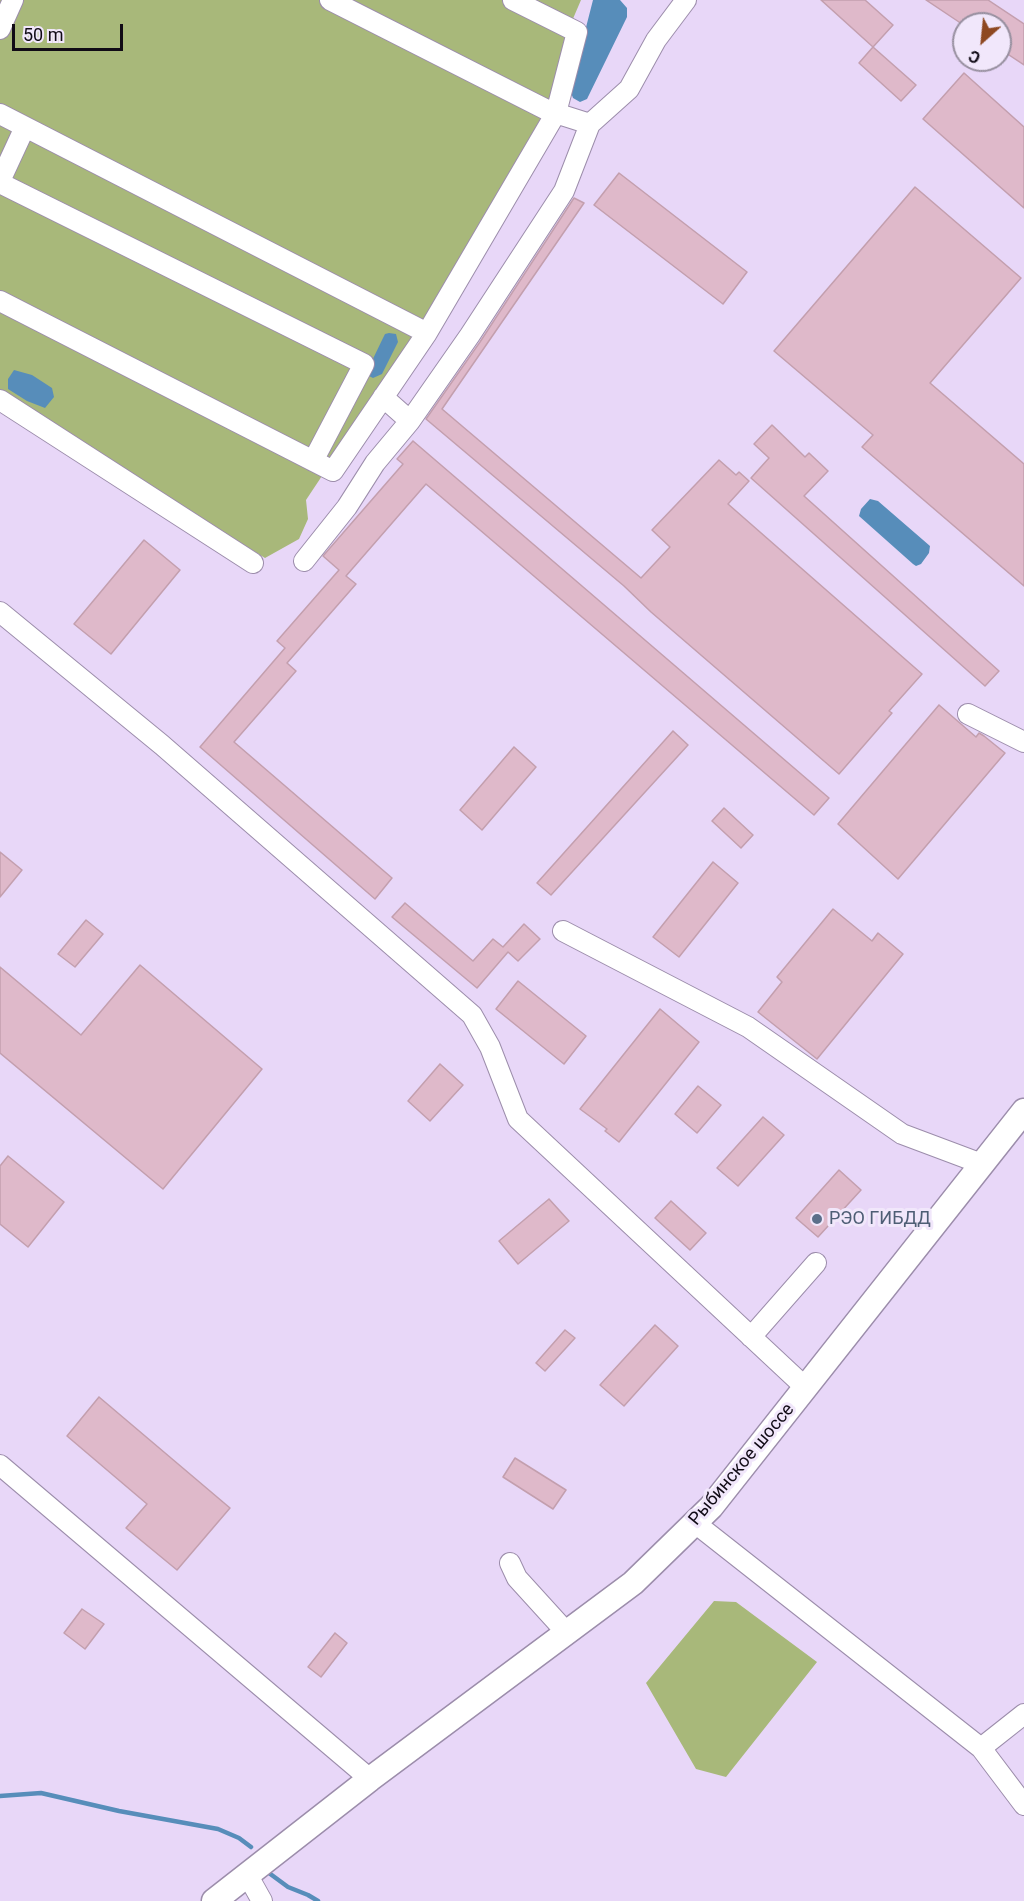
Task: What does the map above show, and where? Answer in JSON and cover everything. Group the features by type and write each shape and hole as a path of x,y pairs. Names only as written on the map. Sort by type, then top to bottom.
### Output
{"main road":[{"name":"Рыбинское шоссе","path":"214,1901 370,1779 633,1583 695,1523 711,1507 1024,1111"}],"street":[{"path":"0,29 13,0"},
{"path":"330,0 556,113 590,124"},
{"path":"333,471 427,333 556,113 577,32 513,0"},
{"path":"304,561 347,507 375,464 410,421 470,335 564,191 590,124 629,89 656,40 686,0"},
{"path":"0,114 427,333"},
{"path":"25,127 0,182 364,364 313,461"},
{"path":"0,301 361,485"},
{"path":"383,397 410,421"},
{"path":"0,400 253,563"},
{"path":"0,612 162,745 472,1015 490,1047 518,1119 806,1388"},
{"path":"968,714 1024,742"},
{"path":"563,931 748,1028 902,1134 982,1164"},
{"path":"751,1336 816,1263"},
{"path":"0,1466 370,1779"},
{"path":"695,1523 981,1748 1024,1805"},
{"path":"510,1563 517,1578 567,1633"},
{"path":"981,1748 1024,1714"},
{"path":"248,1876 262,1901"}],"green space":[{"path":"0,0 581,0 569,28 549,111 419,330 306,500 308,519 299,539 265,558 0,395"},
{"path":"714,1601 736,1602 817,1662 726,1777 696,1769 646,1683"}],"water":[{"path":"593,0 620,0 627,8 627,17 587,99 580,102 573,98 570,90"},
{"path":"385,334 396,334 398,342 382,374 373,378 368,373 370,365"},
{"path":"14,370 32,375 52,388 54,397 45,408 27,401 8,389 8,379"},
{"path":"870,499 878,501 930,546 929,553 921,564 916,566 913,564 859,516 861,509"}],"building":[{"path":"821,0 865,0 893,25 873,47"},
{"path":"926,0 988,0 1006,12 952,12 952,17"},
{"path":"1012,16 1024,24 1024,65 1012,57"},
{"path":"873,47 916,85 901,101 859,63"},
{"path":"964,73 1024,127 1024,208 923,119"},
{"path":"619,173 747,272 723,304 594,205"},
{"path":"915,187 1021,278 930,383 1024,464 1024,586 862,447 873,435 774,351"},
{"path":"574,198 584,203 442,409 641,578 670,547 652,530 719,460 736,475 739,472 749,481 728,504 922,674 889,711 892,713 839,774 624,586 426,419 480,342"},
{"path":"772,425 805,457 809,453 828,471 804,496 999,671 985,686 751,478 769,458 754,444"},
{"path":"413,441 829,798 814,815 426,484 346,576 356,584 287,663 296,671 234,742 392,878 375,899 200,747 285,648 277,641 339,570 323,556 403,464 397,459"},
{"path":"144,540 180,570 111,654 74,624"},
{"path":"939,705 976,737 979,733 1005,753 898,879 838,824"},
{"path":"673,731 688,745 551,895 537,883"},
{"path":"514,747 536,767 482,830 460,810"},
{"path":"724,808 753,835 741,848 712,821"},
{"path":"0,852 22,870 0,897"},
{"path":"713,862 738,883 679,957 653,937"},
{"path":"405,903 473,961 493,939 503,947 524,924 540,939 518,961 508,952 477,988 392,917"},
{"path":"833,909 872,941 878,933 903,954 817,1059 758,1012 782,982 777,977"},
{"path":"86,920 103,934 75,967 58,954"},
{"path":"140,965 262,1069 163,1189 0,1053 0,967 81,1035"},
{"path":"518,981 586,1036 564,1064 496,1009"},
{"path":"660,1009 699,1042 619,1142 605,1131 607,1129 580,1109"},
{"path":"440,1064 463,1085 430,1121 408,1101"},
{"path":"698,1086 721,1105 697,1133 675,1114"},
{"path":"763,1117 784,1135 738,1186 717,1168"},
{"path":"8,1156 64,1202 28,1247 0,1224 0,1166"},
{"path":"839,1170 861,1190 818,1237 796,1218"},
{"path":"549,1199 569,1221 518,1264 499,1241"},
{"path":"671,1201 706,1233 690,1250 655,1218"},
{"path":"655,1325 678,1346 624,1406 600,1385"},
{"path":"565,1330 575,1338 545,1371 536,1363"},
{"path":"99,1397 230,1508 177,1570 126,1528 147,1504 67,1436"},
{"path":"515,1458 566,1490 553,1509 503,1477"},
{"path":"82,1609 104,1624 85,1649 64,1633"},
{"path":"335,1633 347,1643 321,1677 308,1667"}],"waterway":[{"path":"0,1796 41,1793 119,1811 218,1829 239,1838 251,1847"},
{"path":"269,1873 288,1887 318,1901"}],"place":[{"name":"РЭО ГИБДД","path":"817,1219"}]}
